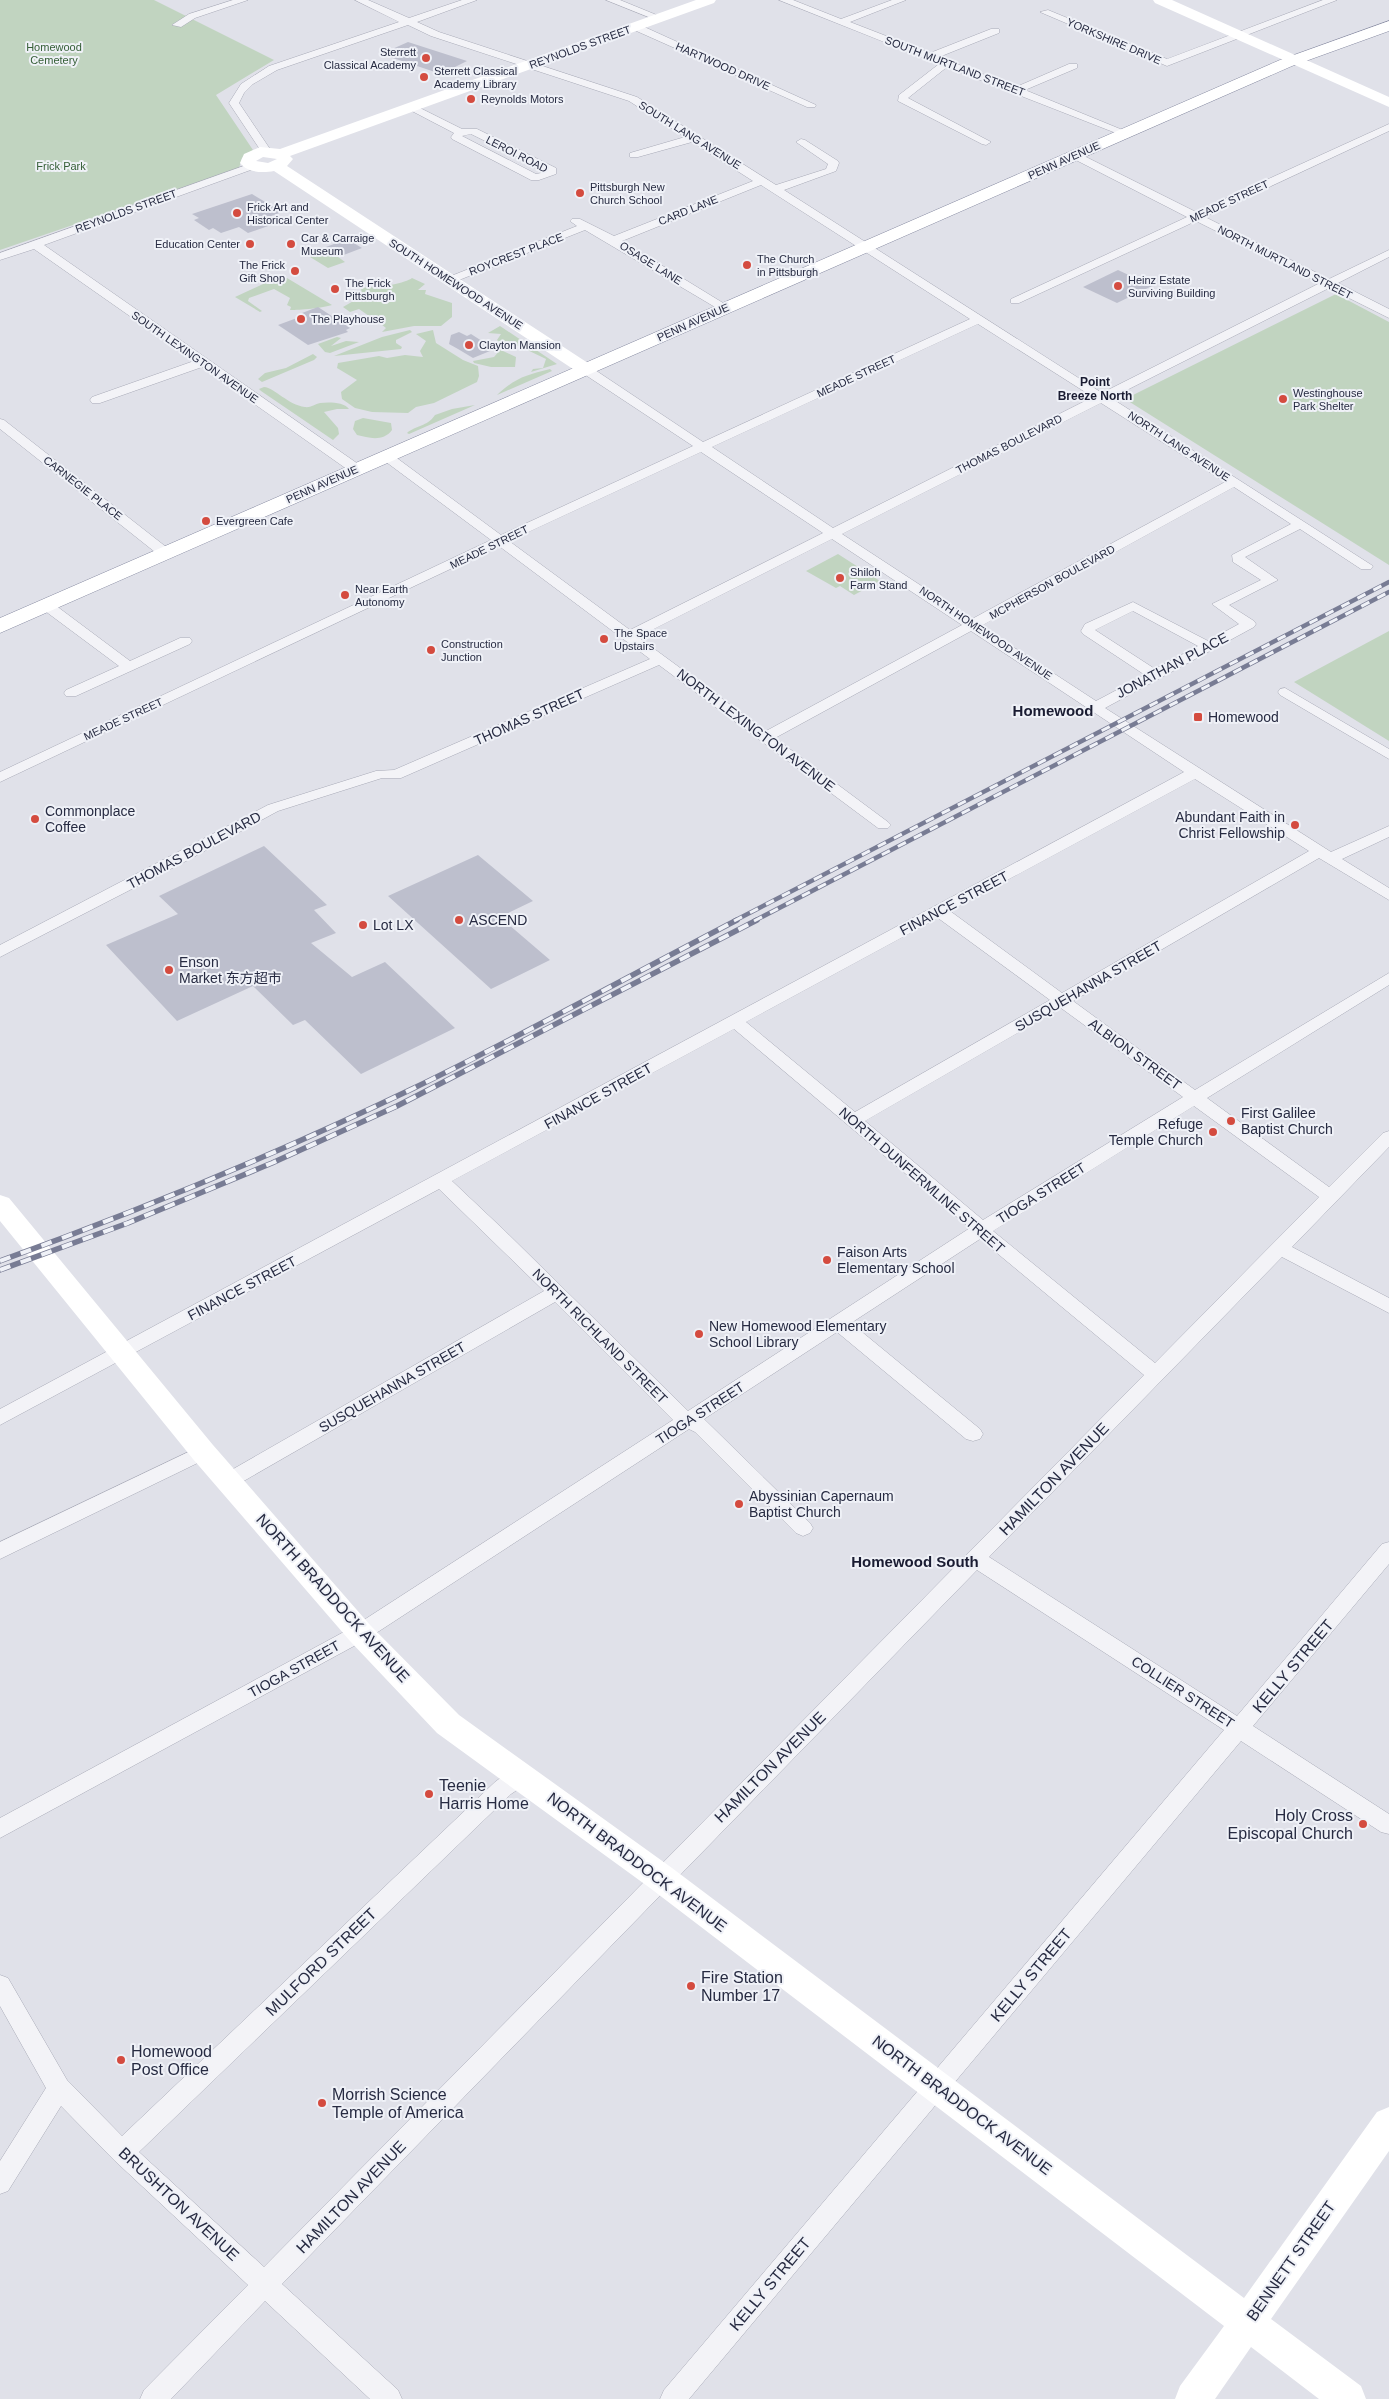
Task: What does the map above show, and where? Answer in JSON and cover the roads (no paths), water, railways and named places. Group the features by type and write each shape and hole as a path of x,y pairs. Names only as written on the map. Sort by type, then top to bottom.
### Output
{"highway":[{"name":"PENN AVENUE","path":"0,626 1293,60 1389,26"}],"main road":[{"name":"REYNOLDS STREET","path":"275,157 709,0"},
{"path":"1160,0 1389,103"},
{"path":"252,166 261,168 275,157"},
{"name":"SOUTH HOMEWOOD AVENUE","path":"275,157 450,280 585,369"},
{"name":"NORTH BRADDOCK AVENUE","path":"0,1204 120,1354 203,1452 360,1633 448,1724 661,1878 938,2086 1348,2399"},
{"name":"BENNETT STREET","path":"1193,2399 1389,2123"}],"street":[{"path":"177,25 192,16 243,0"},
{"name":"SOUTH LANG AVENUE","path":"360,0 406,22 633,99 866,246"},
{"path":"406,22 472,0"},
{"path":"611,0 658,18"},
{"name":"SOUTH MURTLAND STREET","path":"784,0 1126,133"},
{"path":"842,22 901,0"},
{"path":"1295,0 1309,7"},
{"name":"YORKSHIRE DRIVE","path":"1045,12 1167,63 1309,7 1332,0"},
{"name":"SOUTH HOMEWOOD AVENUE","path":"275,157 234,103 238,92 256,77 273,68 406,22"},
{"name":"HARTWOOD DRIVE","path":"636,27 810,105"},
{"path":"929,57 995,31"},
{"path":"945,64 903,97 903,101 986,142"},
{"path":"1017,90 1073,66"},
{"name":"LEROI ROAD","path":"412,107 460,132 473,131 552,170 551,174 535,178 456,137 460,132"},
{"name":"MEADE STREET","path":"1015,301 1389,127"},
{"path":"634,155 693,138"},
{"path":"776,189 831,171 834,163 801,142"},
{"name":"NORTH MURTLAND STREET","path":"1074,155 1389,314"},
{"name":"REYNOLDS STREET","path":"0,257 252,166"},
{"name":"CARD LANE","path":"613,240 762,180"},
{"name":"ROYCREST PLACE","path":"450,280 579,225"},
{"name":"OSAGE LANE","path":"579,225 613,240 724,308"},
{"name":"SOUTH LEXINGTON AVENUE","path":"35,244 356,469"},
{"name":"NORTH LANG AVENUE","path":"866,246 1366,566"},
{"name":"THOMAS BOULEVARD","path":"629,636 1389,253"},
{"name":"MEADE STREET","path":"0,778 980,319"},
{"path":"96,400 203,362"},
{"name":"NORTH HOMEWOOD AVENUE","path":"585,369 1196,772 1389,895"},
{"name":"CARNEGIE PLACE","path":"0,423 165,553"},
{"name":"NORTH LEXINGTON AVENUE","path":"386,456 883,825"},
{"name":"MCPHERSON BOULEVARD","path":"765,738 1234,482"},
{"name":"JONATHAN PLACE","path":"1096,706 1249,624 1219,604 1271,580 1238,558 1239,555 1300,524"},
{"path":"46,605 129,666"},
{"path":"1155,674 1092,634 1088,631 1090,627 1133,606 1208,646"},
{"path":"71,693 185,640"},
{"name":"THOMAS STREET","path":"396,775 661,659"},
{"path":"1285,692 1389,755"},
{"name":"FINANCE STREET","path":"0,1418 1196,772"},
{"name":"THOMAS BOULEVARD","path":"0,952 273,808 381,774 396,775"},
{"name":"SUSQUEHANNA STREET","path":"854,1120 1326,855 1389,831"},
{"name":"ALBION STREET","path":"939,911 1331,1197"},
{"name":"TIOGA STREET","path":"0,1828 360,1633 981,1230 1389,978"},
{"name":"NORTH DUNFERMLINE STREET","path":"735,1021 975,1222 981,1230 1049,1288 1156,1374"},
{"name":"HAMILTON AVENUE","path":"153,2399 661,1878 1389,1137"},
{"name":"NORTH RICHLAND STREET","path":"441,1181 517,1253 678,1414 702,1427 803,1528"},
{"path":"1280,1248 1389,1306"},
{"name":"SUSQUEHANNA STREET","path":"228,1481 556,1293"},
{"path":"839,1322 973,1434"},
{"path":"0,1551 203,1452"},
{"name":"KELLY STREET","path":"673,2399 1389,1550"},
{"name":"COLLIER STREET","path":"976,1559 1389,1825"},
{"name":"MULFORD STREET","path":"122,2152 503,1788 521,1776"},
{"name":"BRUSHTON AVENUE","path":"0,1985 59,2088 122,2152 389,2399"},
{"path":"0,2183 59,2088"}],"railway":[{"path":"734,921 1389,582"},
{"path":"754,921 1389,592"},
{"path":"0,1261 105,1222 209,1180 363,1112 495,1047 737,920"},
{"path":"0,1270 128,1223 272,1163 397,1106 757,920"}],"place":[{"name":"Sterrett Classical Academy","path":"426,58"},
{"name":"Sterrett Classical Academy Library","path":"424,77"},
{"name":"Reynolds Motors","path":"471,99"},
{"name":"Pittsburgh New Church School","path":"580,193"},
{"name":"Frick Art and Historical Center","path":"237,213"},
{"name":"Education Center","path":"250,244"},
{"name":"Car & Carraige Museum","path":"291,244"},
{"name":"The Church in Pittsburgh","path":"747,265"},
{"name":"The Frick Gift Shop","path":"295,271"},
{"name":"Heinz Estate Surviving Building","path":"1118,286"},
{"name":"The Frick Pittsburgh","path":"335,289"},
{"name":"The Playhouse","path":"301,319"},
{"name":"Clayton Mansion","path":"469,345"},
{"name":"Westinghouse Park Shelter","path":"1283,399"},
{"name":"Evergreen Cafe","path":"206,521"},
{"name":"Shiloh Farm Stand","path":"840,578"},
{"name":"Near Earth Autonomy","path":"345,595"},
{"name":"The Space Upstairs","path":"604,639"},
{"name":"Construction Junction","path":"431,650"},
{"name":"Homewood","path":"1198,717"},
{"name":"Commonplace Coffee","path":"35,819"},
{"name":"Abundant Faith in Christ Fellowship","path":"1295,825"},
{"name":"ASCEND","path":"459,920"},
{"name":"Lot LX","path":"363,925"},
{"name":"Enson Market 东方超市","path":"169,970"},
{"name":"First Galilee Baptist Church","path":"1231,1121"},
{"name":"Refuge Temple Church","path":"1213,1132"},
{"name":"Faison Arts Elementary School","path":"827,1260"},
{"name":"New Homewood Elementary School Library","path":"699,1334"},
{"name":"Abyssinian Capernaum Baptist Church","path":"739,1504"},
{"name":"Teenie Harris Home","path":"429,1794"},
{"name":"Holy Cross Episcopal Church","path":"1363,1824"},
{"name":"Fire Station Number 17","path":"691,1986"},
{"name":"Homewood Post Office","path":"121,2060"},
{"name":"Morrish Science Temple of America","path":"322,2103"}],"district":[{"name":"Point Breeze North","path":"1095,389"},
{"name":"Homewood","path":"1053,710"},
{"name":"Homewood South","path":"915,1561"}],"park label":[{"name":"Homewood Cemetery","path":"54,53"},
{"name":"Frick Park","path":"61,166"}]}
